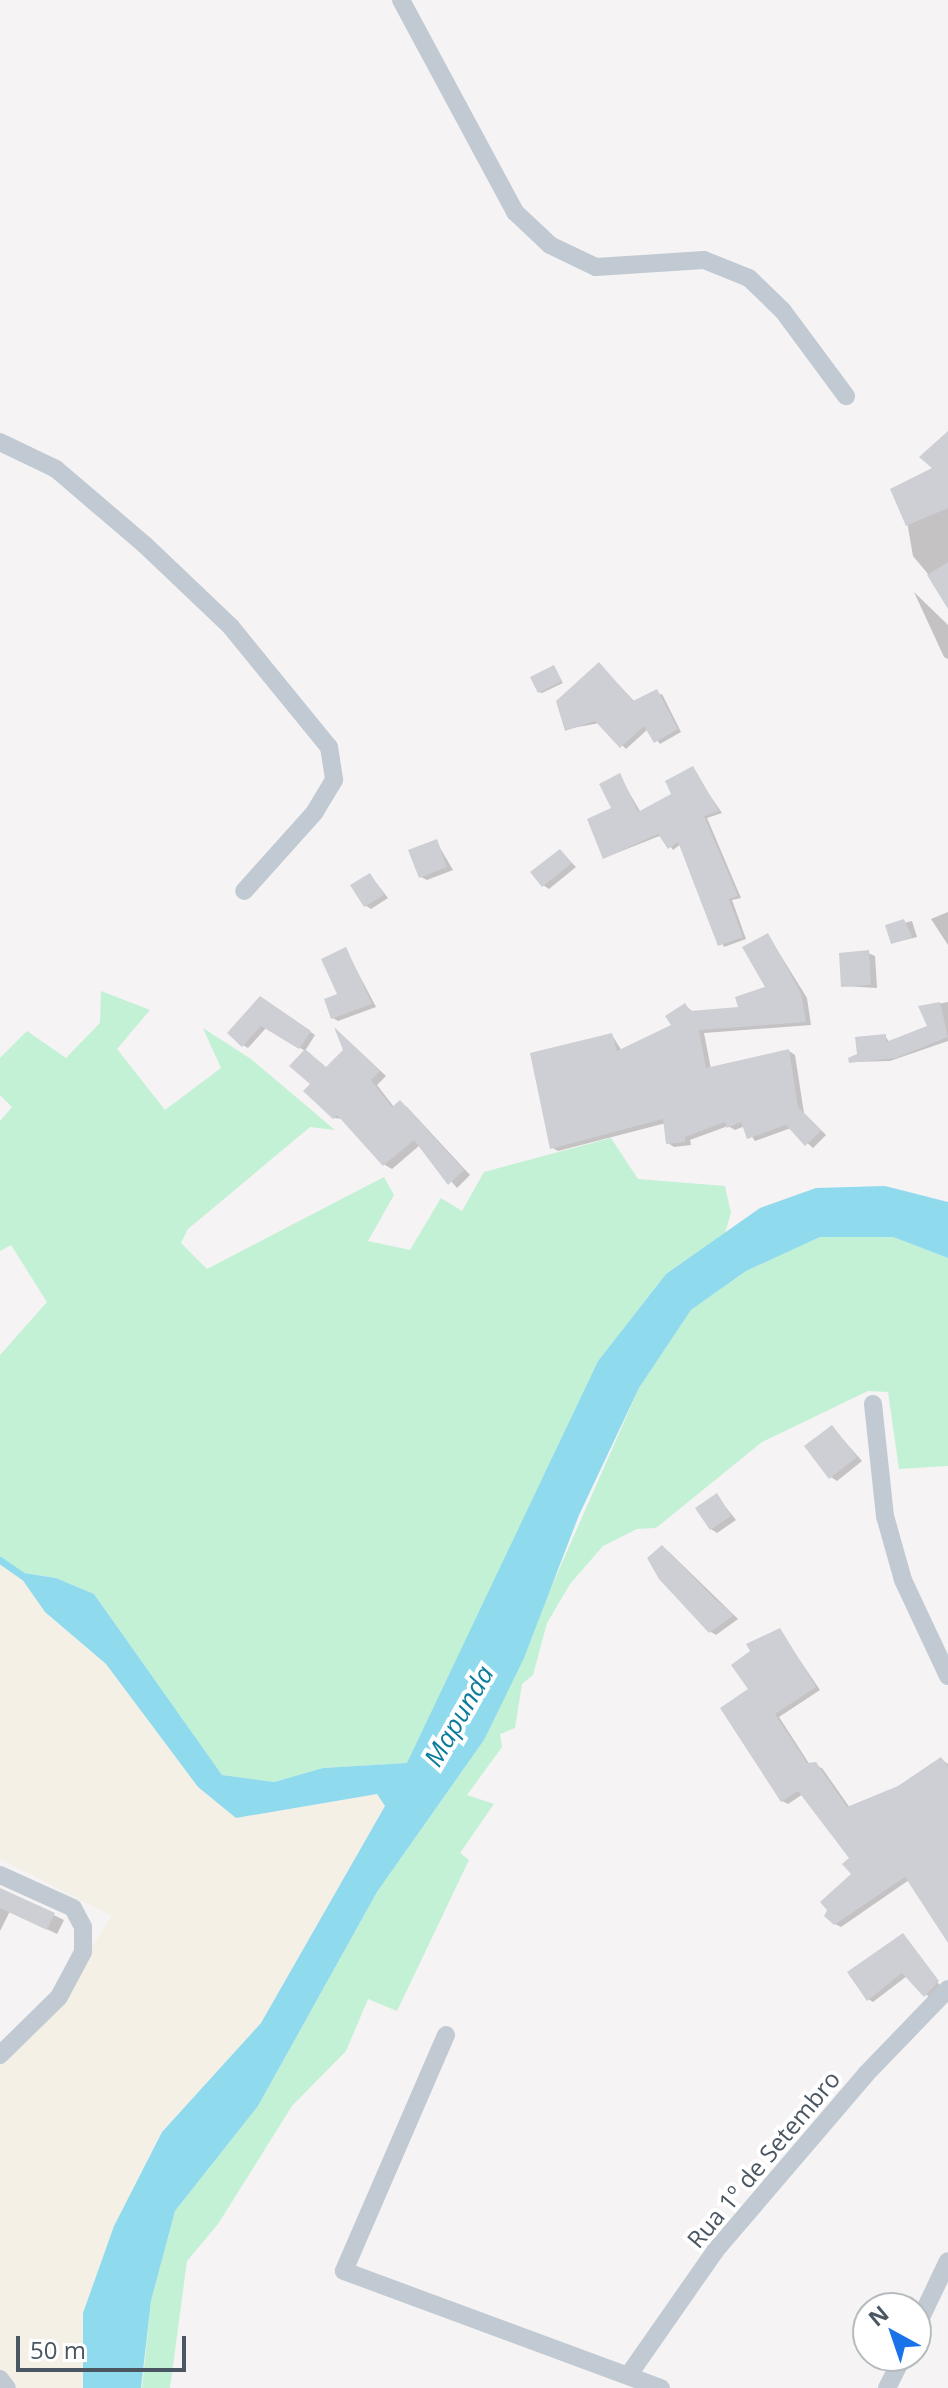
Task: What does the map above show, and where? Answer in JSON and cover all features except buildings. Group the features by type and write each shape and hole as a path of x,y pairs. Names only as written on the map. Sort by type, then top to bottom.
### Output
{"street":[{"path":"401,0 515,212 550,245 596,267 704,260 749,278 783,311 846,396"},
{"path":"0,442 56,469 145,545 231,627 329,747 334,780 315,812 244,891"},
{"path":"873,1404 885,1516 903,1580 948,1676"},
{"path":"0,1875 73,1908 83,1927 83,1952 59,1997 0,2055"},
{"name":"Rua 1º de Setembro","path":"630,2373 715,2251 866,2074 948,1989"},
{"path":"446,2035 344,2271 630,2373 661,2388"},
{"path":"932,2294 948,2261"},
{"path":"0,2379 7,2388"}],"green space":[{"path":"101,991 150,1010 117,1049 165,1110 221,1068 203,1028 251,1059 335,1130 310,1127 188,1229 181,1243 207,1269 384,1177 394,1195 368,1241 410,1250 441,1198 462,1211 484,1172 611,1138 638,1179 725,1186 731,1213 725,1233 666,1274 598,1361 408,1763 323,1768 274,1782 222,1775 94,1594 56,1578 17,1572 0,1560 0,1355 47,1302 11,1245 0,1251 0,1121 12,1107 0,1095 0,1058 27,1031 66,1058 100,1023"},
{"path":"820,1237 893,1237 948,1258 948,1466 899,1469 888,1392 868,1391 762,1442 656,1528 637,1529 603,1546 570,1584 547,1623 533,1675 522,1684 515,1728 500,1734 502,1747 467,1795 494,1804 460,1853 469,1860 397,2011 368,1999 346,2051 292,2106 218,2224 187,2261 170,2388 142,2388 151,2301 175,2211 258,2106 377,1892 484,1740 639,1388 691,1310 746,1271"}],"sand":[{"path":"0,1560 17,1572 45,1612 106,1664 198,1787 236,1818 377,1794 385,1806 261,2023 161,2132 114,2226 83,2312 83,2388 7,2388 0,2379 0,2055 59,1997 112,1916 0,1859"}],"water":[{"name":"Mapunda","path":"885,1186 948,1202 948,1258 893,1237 820,1237 746,1271 691,1310 639,1388 579,1515 524,1658 484,1740 377,1892 258,2106 175,2211 151,2301 141,2388 83,2388 83,2313 114,2226 162,2132 261,2023 385,1806 377,1794 236,1818 198,1787 106,1664 45,1612 17,1572 56,1578 94,1594 222,1775 274,1782 323,1768 407,1763 598,1361 666,1274 760,1208 816,1188"}],"waterway":[{"path":"0,1560 24,1577"}]}
